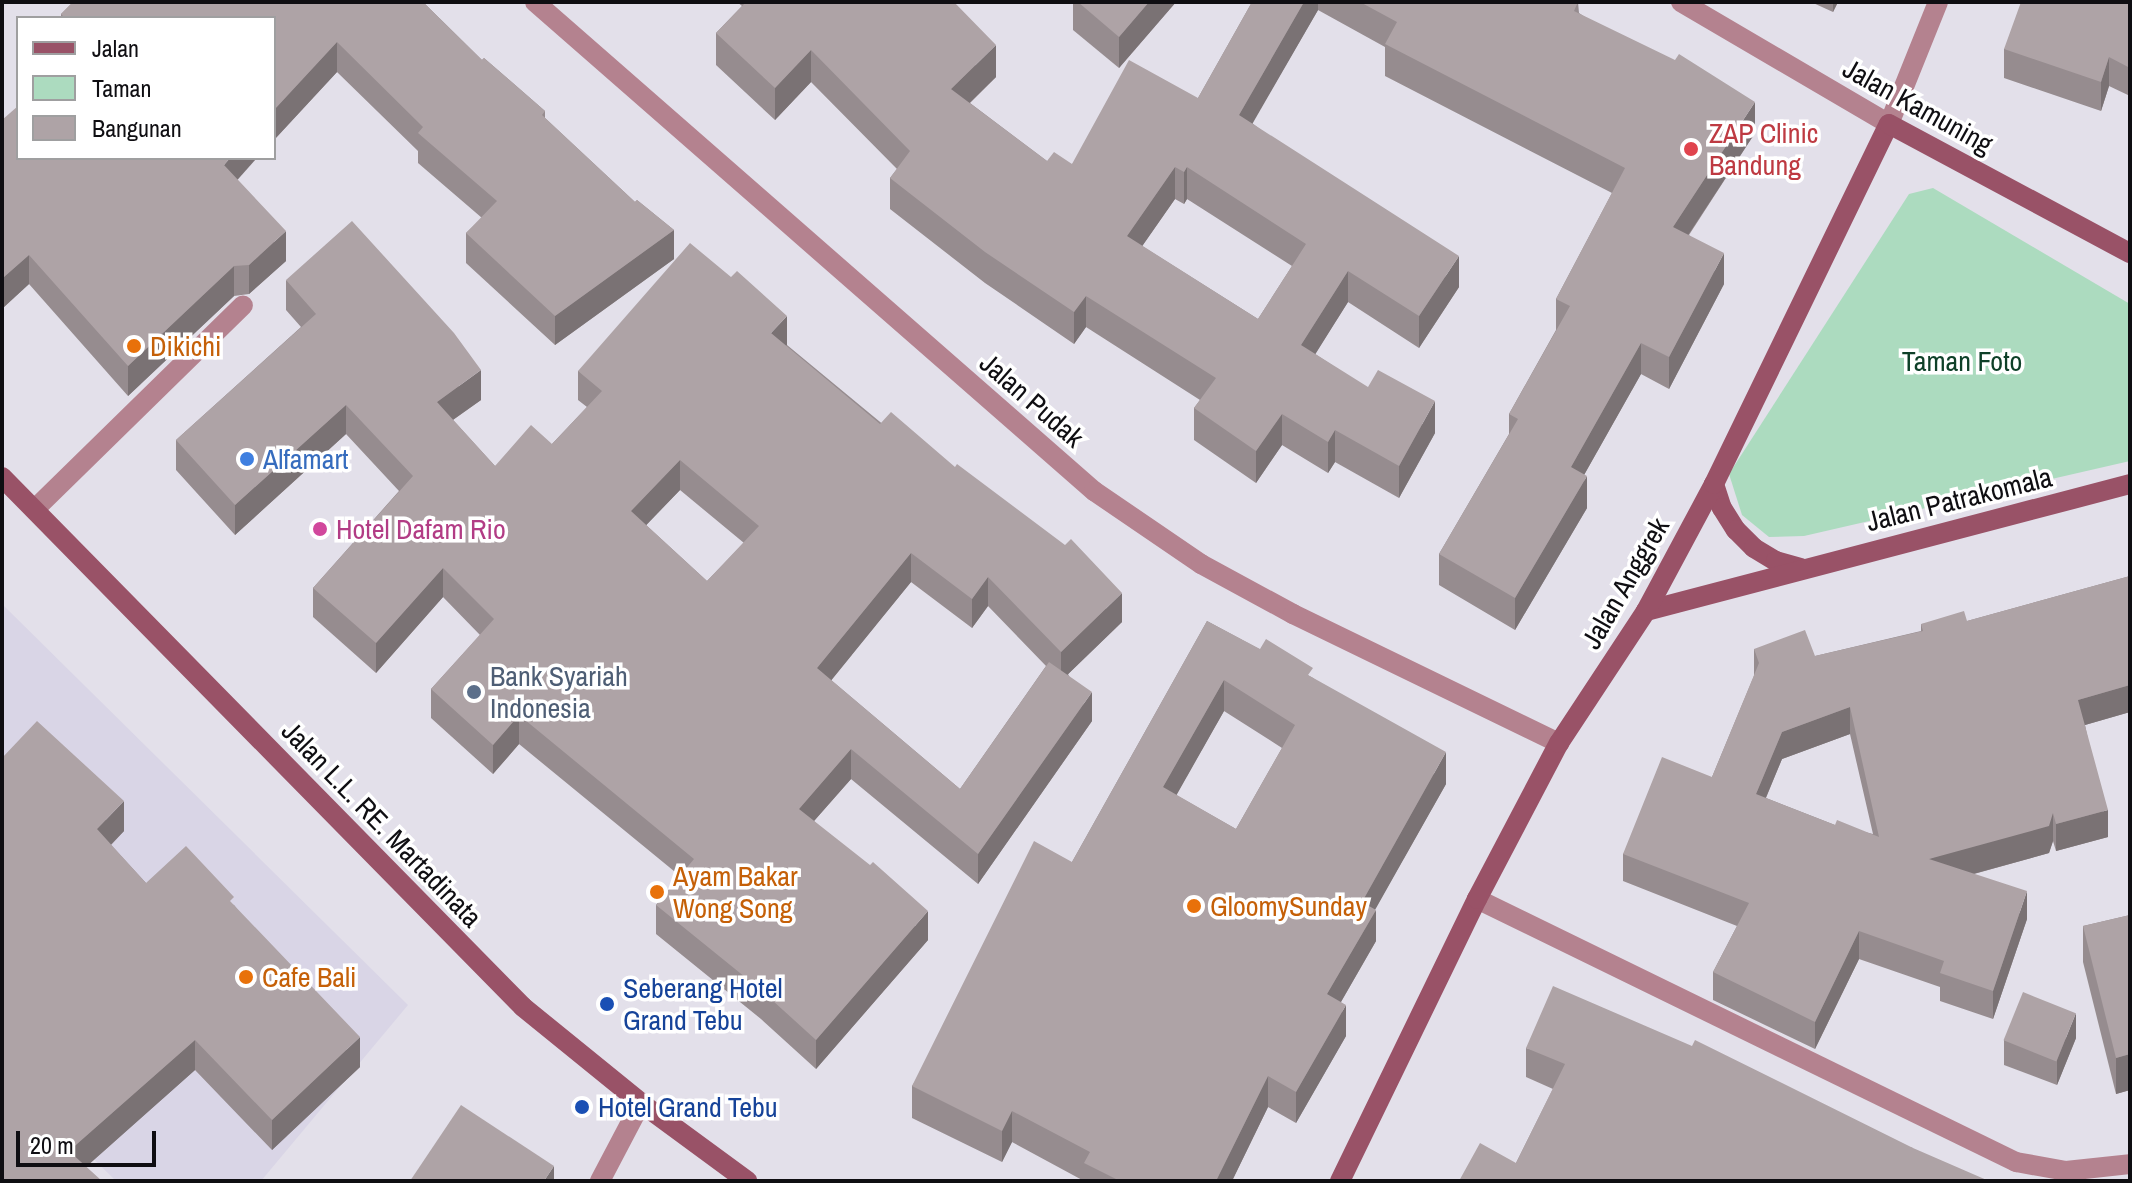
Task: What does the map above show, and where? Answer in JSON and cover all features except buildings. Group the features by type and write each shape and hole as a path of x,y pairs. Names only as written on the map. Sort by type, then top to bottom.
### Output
{"street":[{"name":"Jalan Pudak","path":"535,2 1094,491 1201,564 1293,614 1559,743"},
{"name":"Jalan Kamuning","path":"1681,2 1889,124 2130,253"},
{"name":"Jalan Anggrek","path":"1340,1181 1477,899 1559,743 1646,611 1714,484 1889,124 1938,2"},
{"path":"35,509 243,305"},
{"name":"Jalan L.L. RE. Martadinata","path":"2,477 523,1007 641,1103 747,1181"},
{"path":"1714,484 1722,508 1754,548 1776,561 1801,568"},
{"name":"Jalan Patrakomala","path":"1646,611 2130,484"},
{"path":"1477,899 2016,1162 2066,1171 2130,1164"},
{"path":"600,1181 641,1103"}],"shaded area":[{"path":"2,604 408,1005 261,1181 116,1181 2,1069"}],"green space":[{"name":"Taman Foto","path":"1933,188 2130,304 2130,461 1804,536 1769,537 1742,515 1729,474 1909,194"}],"place":[{"name":"ZAP Clinic Bandung","path":"1691,149"},
{"name":"Dikichi","path":"134,346"},
{"name":"Alfamart","path":"247,459"},
{"name":"Hotel Dafam Rio","path":"320,529"},
{"name":"Bank Syariah Indonesia","path":"474,692"},
{"name":"Ayam Bakar Wong Song","path":"657,892"},
{"name":"GloomySunday","path":"1194,906"},
{"name":"Cafe Bali","path":"246,977"},
{"name":"Seberang Hotel Grand Tebu","path":"607,1004"},
{"name":"Hotel Grand Tebu","path":"582,1107"}]}
